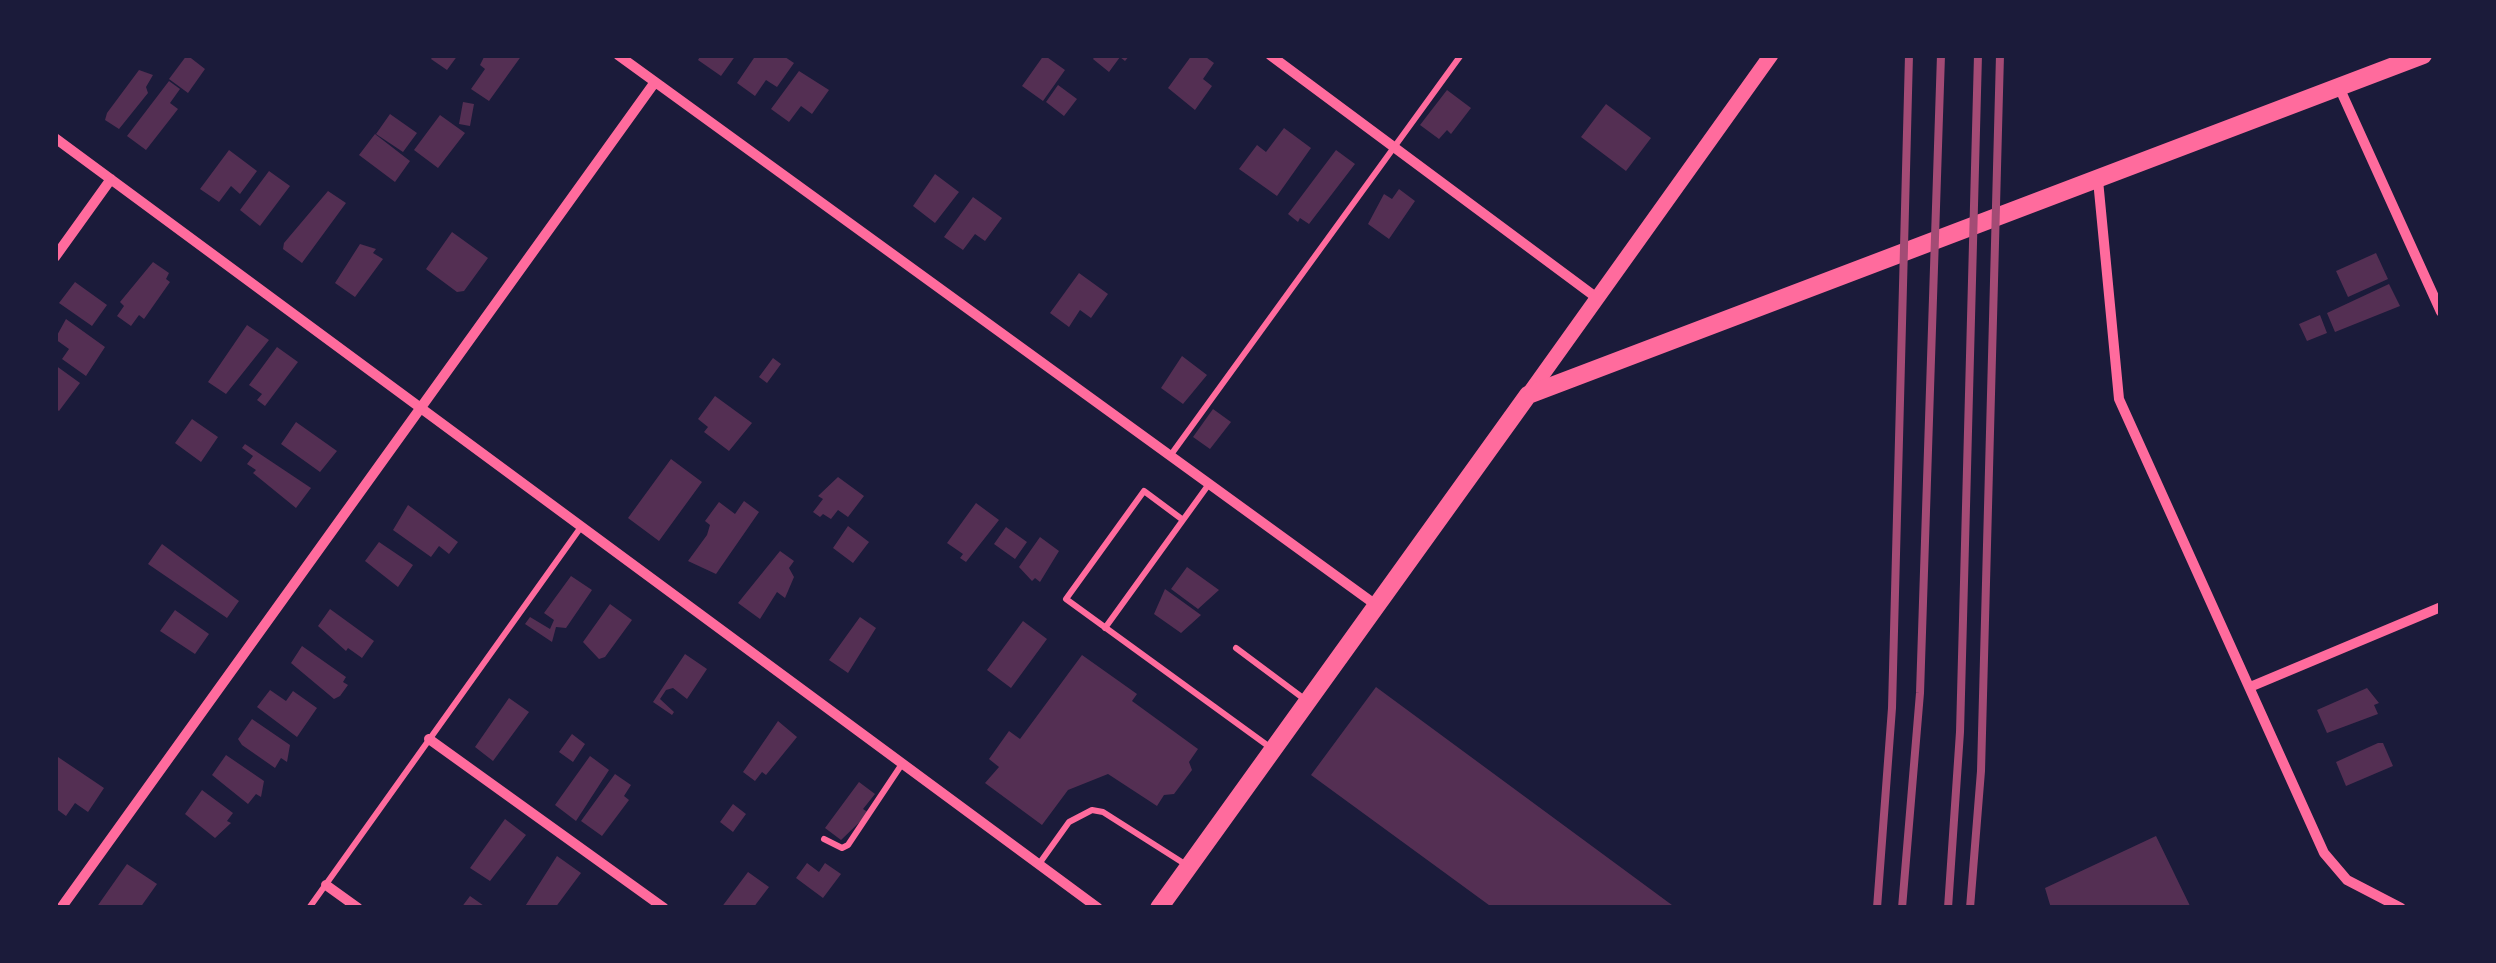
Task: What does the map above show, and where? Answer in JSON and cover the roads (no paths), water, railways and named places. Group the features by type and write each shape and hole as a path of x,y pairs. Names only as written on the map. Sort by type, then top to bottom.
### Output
{"main road":[{"path":"1159,908 1771,55"},
{"path":"1528,395 2423,55"}],"street":[{"path":"618,55 1376,605"},
{"path":"1270,55 1598,298"},
{"path":"62,908 655,82"},
{"path":"2338,87 2441,312"},
{"path":"55,138 1098,908"},
{"path":"55,257 111,179"},
{"path":"2098,180 2119,398 2324,853 2347,880 2402,908"},
{"path":"2250,687 2441,607"},
{"path":"429,740 664,908"},
{"path":"326,885 358,908"}],"lane":[{"path":"1170,456 1461,55"},
{"path":"1105,628 1208,484"},
{"path":"1183,520 1144,491 1066,599 1272,749"},
{"path":"309,908 580,527"},
{"path":"1236,648 1307,701"},
{"path":"824,839 842,848 848,845 902,764"},
{"path":"1039,864 1069,822 1092,810 1103,812 1188,867"}],"railway":[{"path":"1877,908 1892,708 1909,55"},
{"path":"1902,908 1920,693 1941,55"},
{"path":"1948,908 1960,732 1978,55"},
{"path":"1970,908 1981,771 2000,55"}]}
